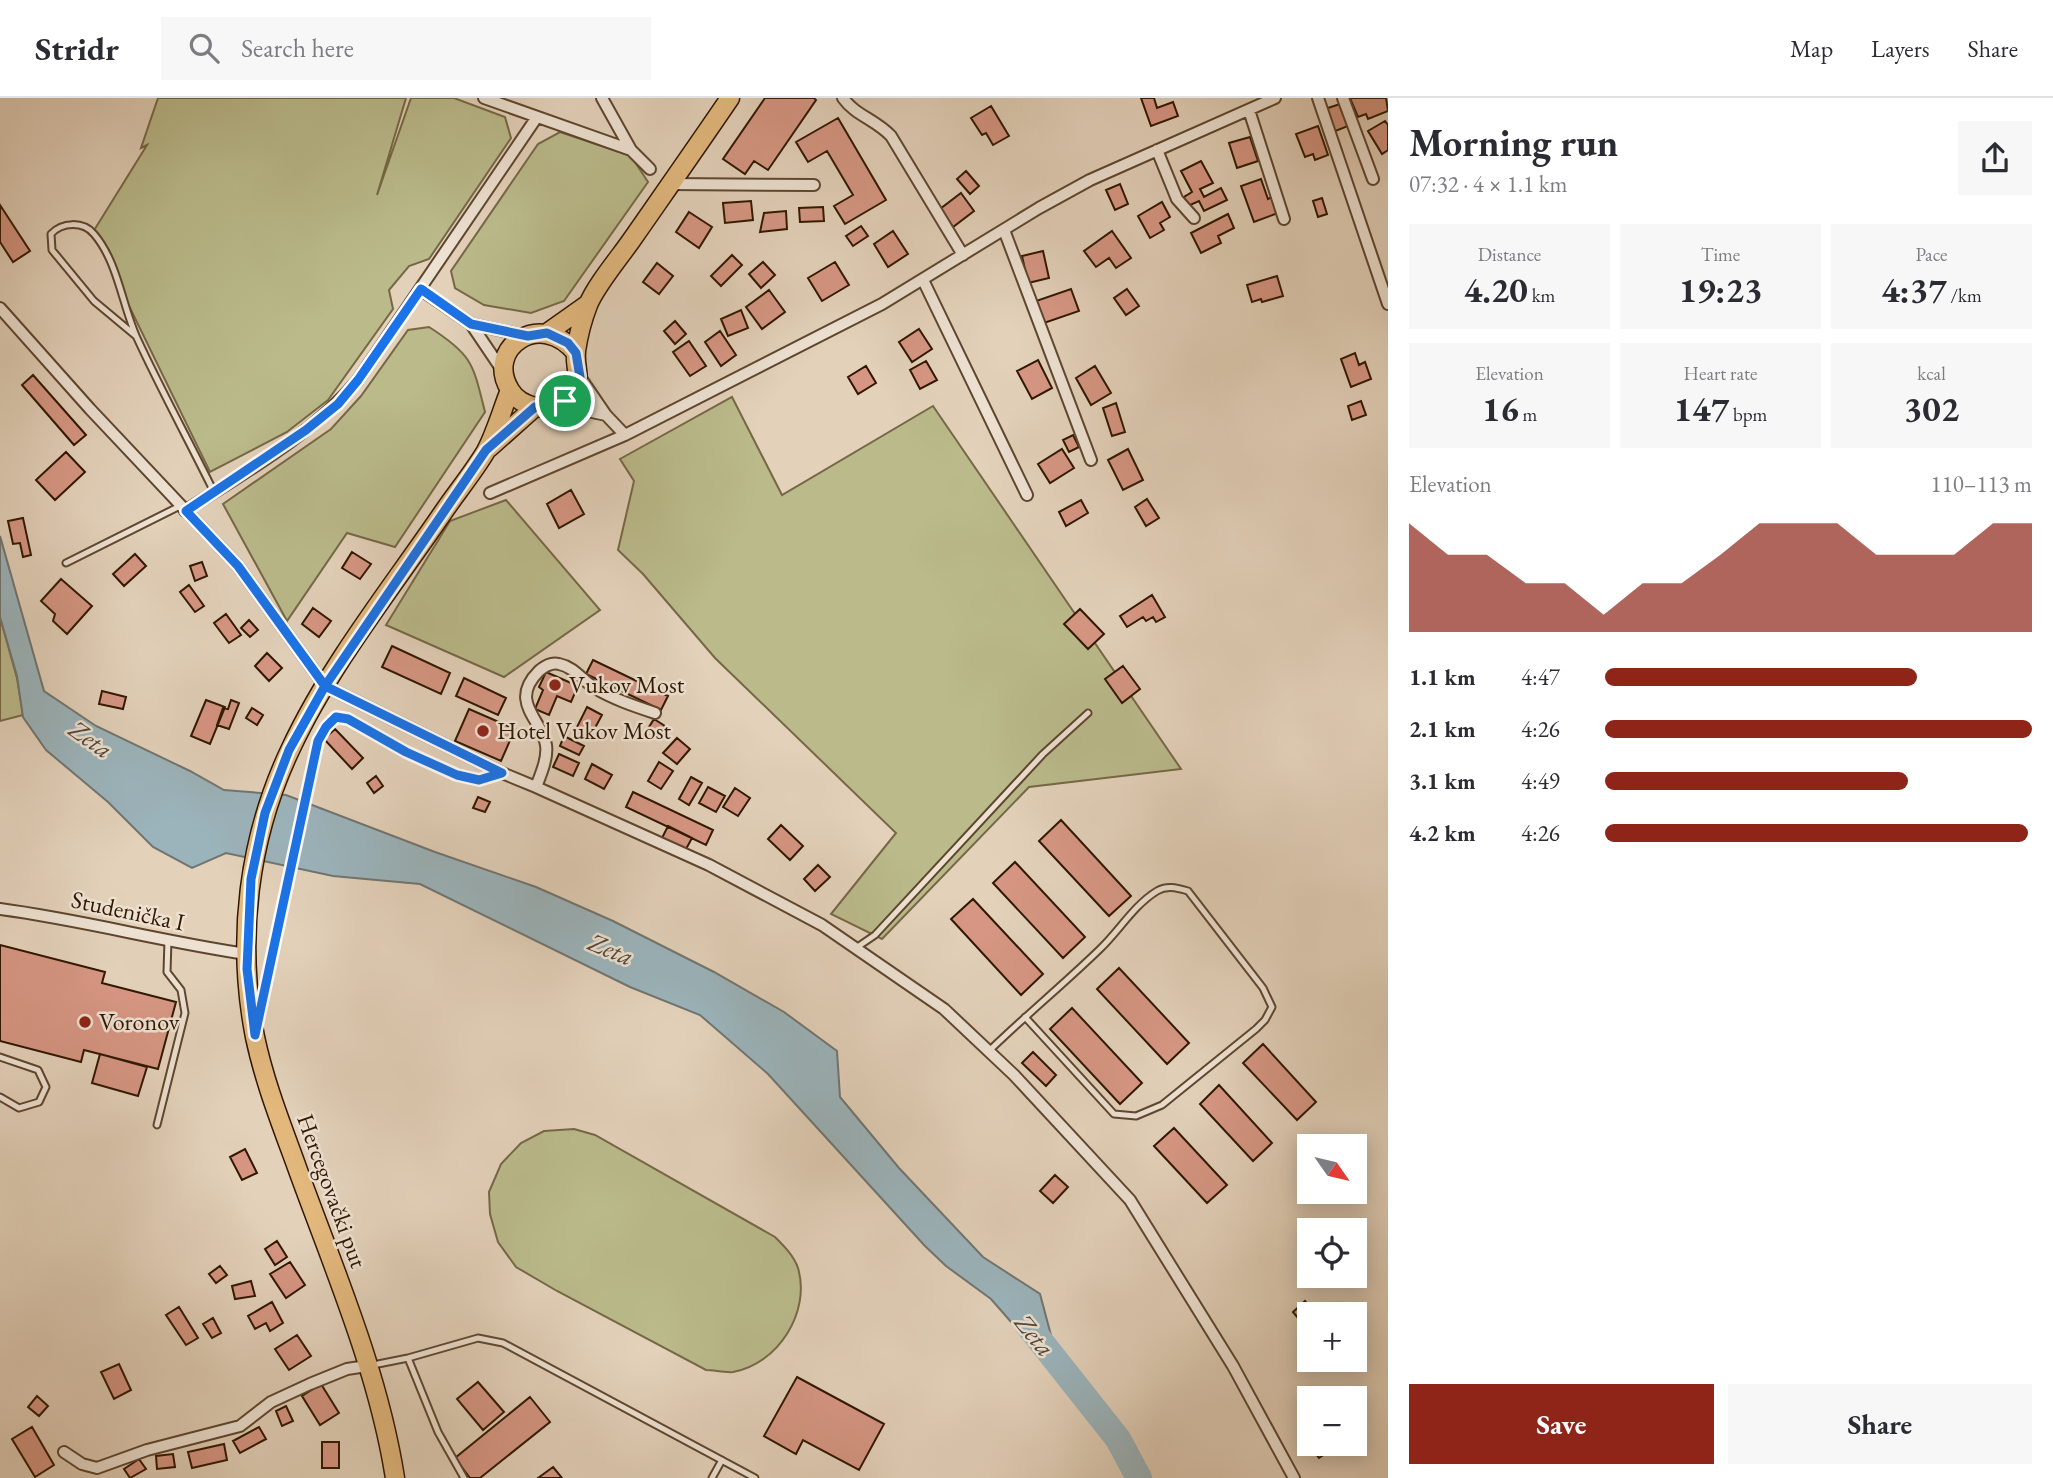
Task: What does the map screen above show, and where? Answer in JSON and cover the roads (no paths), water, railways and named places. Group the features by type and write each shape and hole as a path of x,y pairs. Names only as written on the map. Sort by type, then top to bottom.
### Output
{"main road":[{"path":"588,304 576,353 580,377 576,387 559,405 545,408 522,403 510,390 502,370 507,353 528,336 547,333 588,304 730,98"},
{"path":"547,333 568,343 576,353"},
{"path":"486,450 510,390"},
{"path":"486,450 535,407"},
{"name":"Hercegovački put","path":"395,1478 367,1366 269,1089 255,1035 249,998 247,954 251,879 258,839 283,765 325,686 486,450"}],"street":[{"path":"484,98 631,150"},
{"path":"602,98 631,150 650,169"},
{"path":"843,98 851,109 891,136 964,255"},
{"path":"490,493 625,435 863,314 1069,191 1275,98"},
{"path":"1318,98 1388,304"},
{"path":"1343,98 1373,179"},
{"path":"1249,110 1284,219"},
{"path":"183,508 214,492 306,430 338,404 358,380 537,117"},
{"path":"1157,150 1177,200 1194,218"},
{"path":"671,184 814,185"},
{"path":"1004,230 1091,460"},
{"path":"923,280 1027,495"},
{"path":"421,289 471,324 502,370"},
{"path":"0,308 238,566 325,686 502,773 709,865 822,925 944,1009 1014,1075 1130,1200 1233,1366 1294,1478"},
{"path":"471,324 528,336"},
{"path":"580,377 606,415 625,435"},
{"path":"559,405 606,415"},
{"path":"536,787 547,747 531,717 527,693 532,679 541,668 549,664 559,664 575,671 593,687 625,703 655,713"},
{"name":"Studenička I","path":"0,909 46,915 247,954"},
{"path":"64,1451 82,1464 97,1468 147,1450 240,1426 271,1402 347,1369 367,1366"}],"lane":[{"path":"136,336 94,301 52,250 51,234 57,228 75,224 93,232 109,259 136,336 214,492"},
{"path":"66,563 183,508"},
{"path":"856,948 875,935 1043,754 1088,713"},
{"path":"255,1035 318,741 326,727 336,717 348,719 406,752 457,775 479,780 502,773"},
{"path":"989,1051 1025,1017 1101,948 1144,901 1158,890 1171,887 1188,891 1263,988 1272,1007 1256,1029 1162,1105 1136,1116 1114,1114 1025,1017"},
{"path":"157,1125 186,1013 181,990 167,972 168,940"},
{"path":"0,1057 38,1070 46,1087 39,1102 19,1108 0,1097"},
{"path":"367,1366 408,1358 478,1338 503,1343 755,1478"},
{"path":"408,1358 438,1432 464,1478"},
{"path":"712,1478 722,1460"}],"water":[{"path":"0,536 44,691 96,726 224,790 286,795 536,887 613,921 714,972 784,1012 837,1051 840,1097 899,1168 983,1257 1040,1294 1052,1339 1049,1350 1040,1355 991,1299 946,1266 925,1246 768,1074 700,1015 630,987 420,884 333,876 226,853 192,868 153,847 108,802 46,750 23,717 17,676 0,617"}],"waterway":[{"name":"Zeta","path":"1027,1324 1118,1439 1139,1478"}],"place":[{"name":"Vukov Most","path":"555,685"},
{"name":"Hotel Vukov Most","path":"483,731"},
{"name":"Voronov","path":"85,1022"}]}
